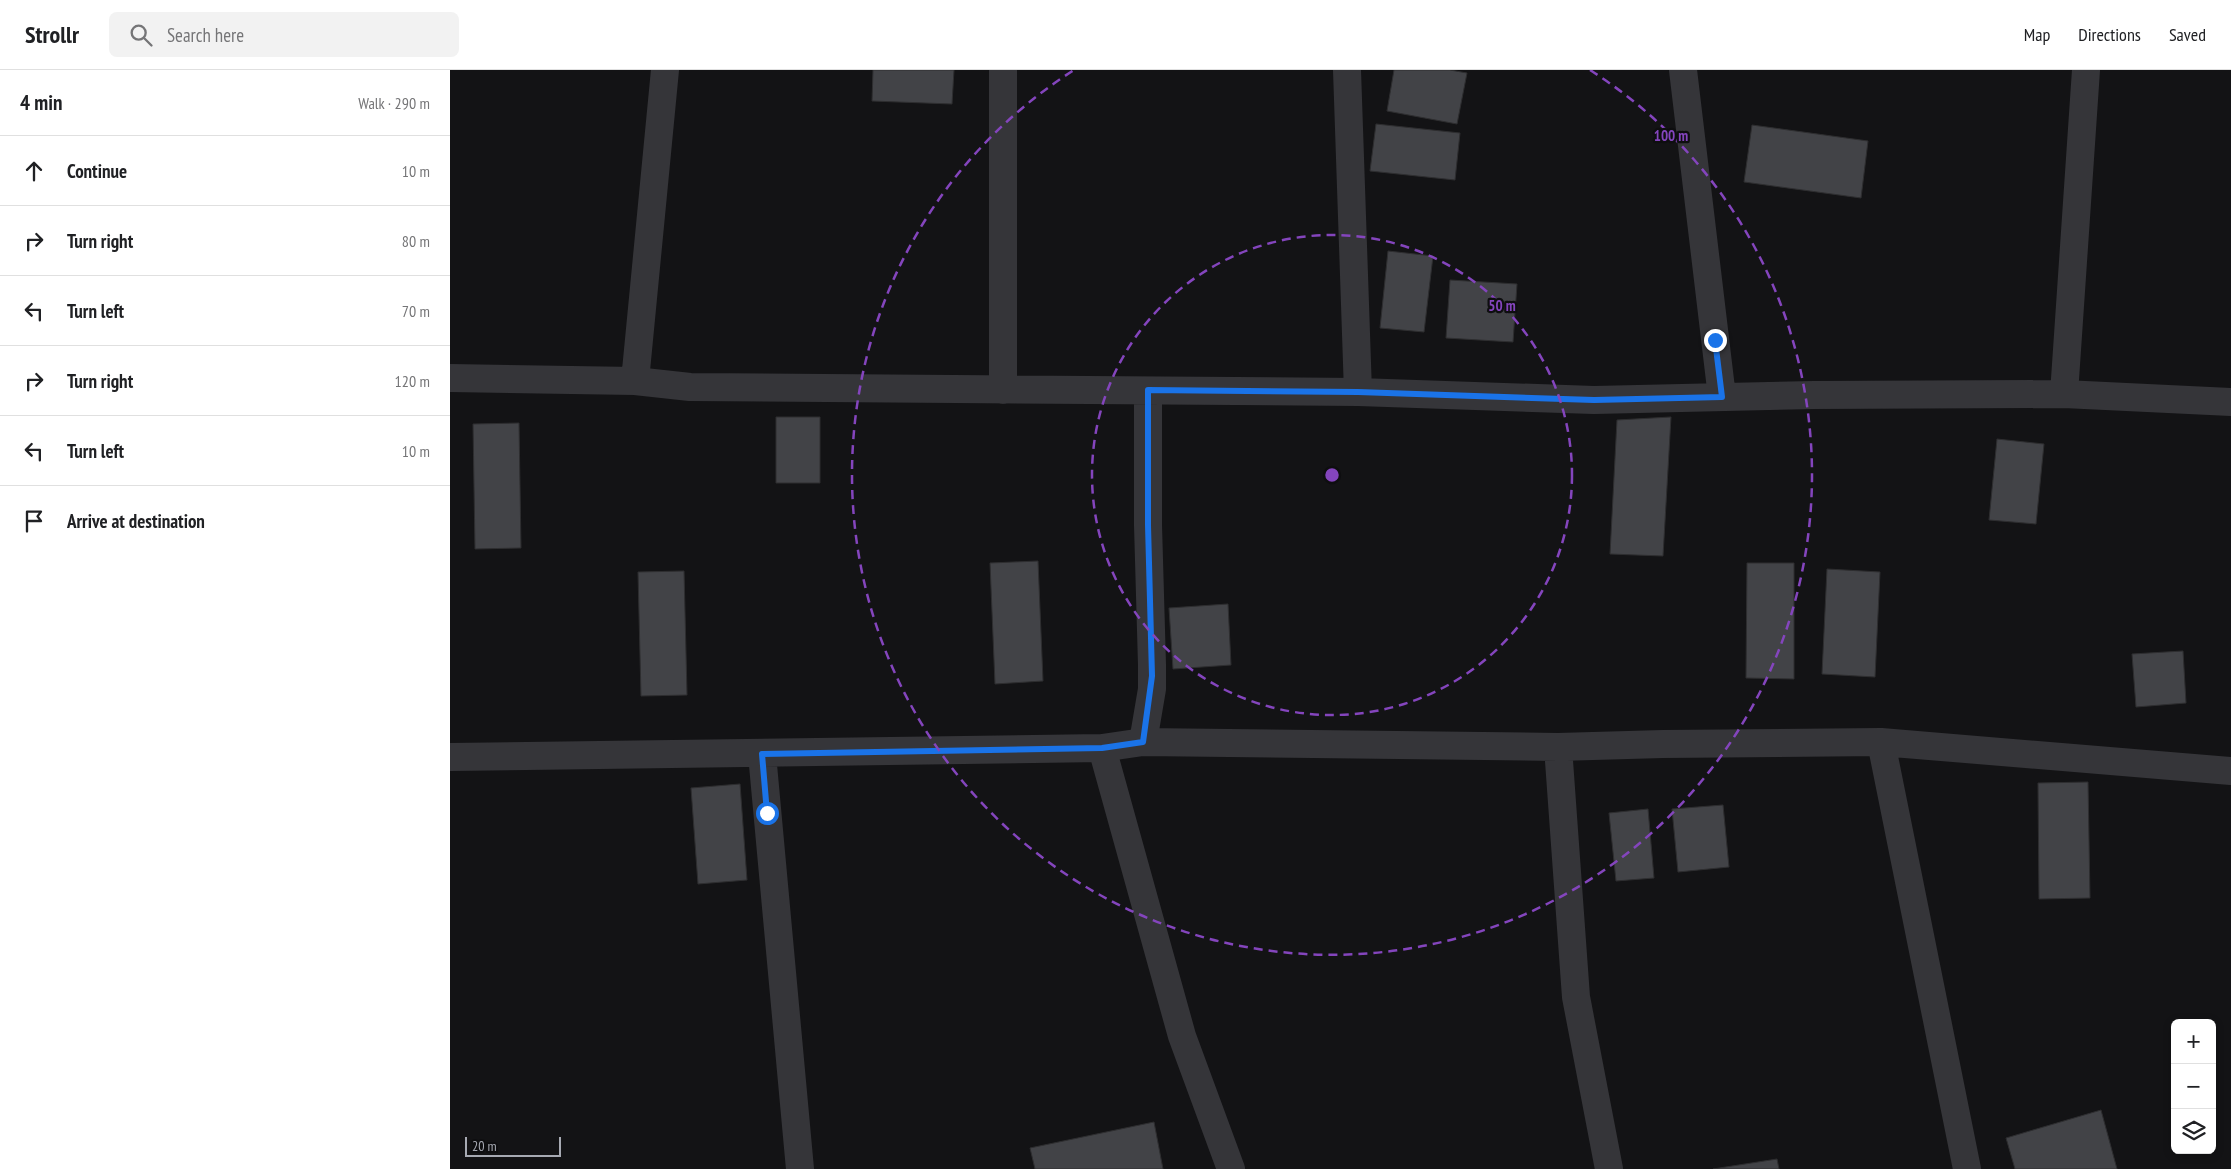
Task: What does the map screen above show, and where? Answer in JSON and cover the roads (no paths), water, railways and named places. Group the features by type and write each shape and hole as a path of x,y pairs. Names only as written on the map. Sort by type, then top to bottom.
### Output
{"street":[{"path":"635,381 665,70"},
{"path":"1003,70 1003,390"},
{"path":"1347,70 1358,392"},
{"path":"1683,70 1722,397"},
{"path":"2064,394 2086,70"},
{"path":"450,378 635,381 690,387 1358,392 1594,400 1824,395 2064,394 2231,402"},
{"path":"1143,742 1152,689 1148,525 1148,390"},
{"path":"450,757 1102,748 1143,742 1558,748 1662,744 1881,742 2231,771"},
{"path":"1881,742 1967,1169"},
{"path":"1102,748 1182,1036 1231,1169"},
{"path":"1558,748 1576,997 1609,1169"},
{"path":"762,754 800,1169"}]}
